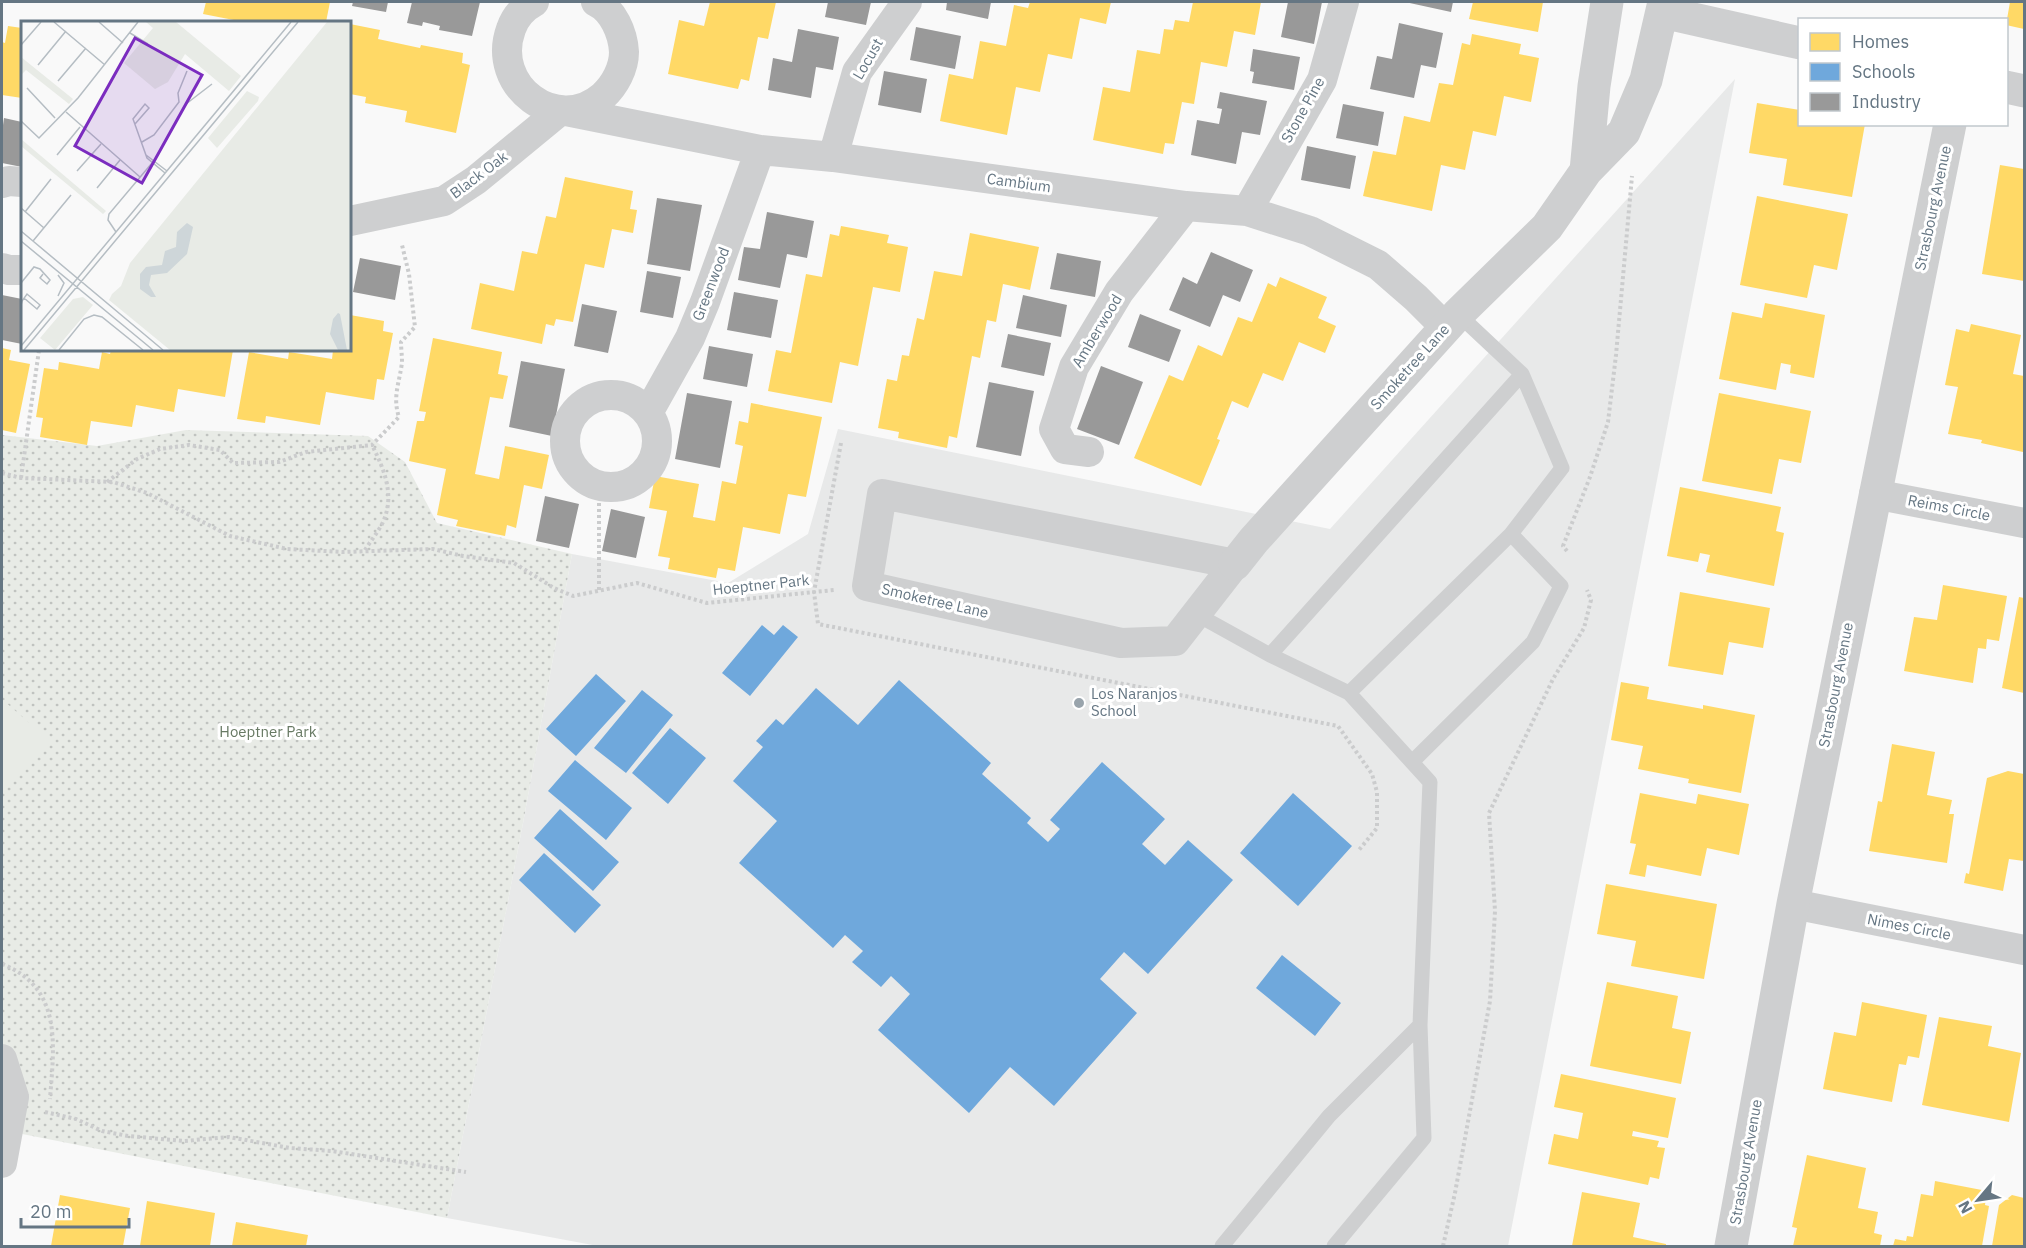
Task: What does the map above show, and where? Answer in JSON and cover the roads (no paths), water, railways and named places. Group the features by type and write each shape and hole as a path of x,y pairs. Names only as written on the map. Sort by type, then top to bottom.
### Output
{"street":[{"name":"Cambium","path":"534,2 526,6 514,22 507,40 507,61 513,79 526,95 542,106 760,150 833,157 1186,206 1246,211 1310,231 1378,265 1416,298 1452,321"},
{"path":"561,110 579,108 597,101 611,89 620,72 624,53 621,34 613,17 596,2"},
{"name":"Locust","path":"833,157 857,72 907,2"},
{"name":"Stone Pine","path":"1246,211 1322,80 1344,2"},
{"name":"Smoketree Lane","path":"1586,171 1594,86 1607,2"},
{"path":"1663,7 1798,42"},
{"name":"Smoketree Lane","path":"1235,564 882,494 867,586 1121,643 1175,642 1254,540 1452,321 1547,227 1586,171 1624,132 1646,80 1663,7"},
{"path":"2008,87 2025,91"},
{"name":"Black Oak","path":"351,221 444,201 476,180 561,110"},
{"name":"Strasbourg Avenue","path":"1731,1246 1793,904 1950,126"},
{"name":"Greenwood","path":"648,413 690,338 760,150"},
{"path":"2,183 21,182"},
{"name":"Amberwood","path":"1089,452 1065,449 1054,429 1074,367 1119,292 1186,206"},
{"path":"2,268 21,270"},
{"path":"605,394 621,395 636,402 648,413 655,425 656,454 650,467 640,478 628,485 614,488 599,486 585,480 573,469 566,454 564,438 567,422 576,409 590,399 605,394"},
{"name":"Reims Circle","path":"1874,494 2025,522"},
{"name":"Nimes Circle","path":"1793,904 2025,950"},
{"path":"2,1059 14,1097 2,1163"}],"lane":[{"path":"1349,693 1511,534 1562,468 1522,374 1452,321"},
{"path":"1270,655 1522,374"},
{"path":"1412,762 1533,642 1561,586 1511,534"},
{"path":"1196,614 1270,655 1349,693 1430,782 1420,1025 1424,1138 1334,1246"},
{"path":"1222,1246 1329,1116 1420,1025"}],"place":[{"name":"Los Naranjos School","path":"1079,703"}],"park label":[{"name":"Hoeptner Park","path":"268,732"}]}
